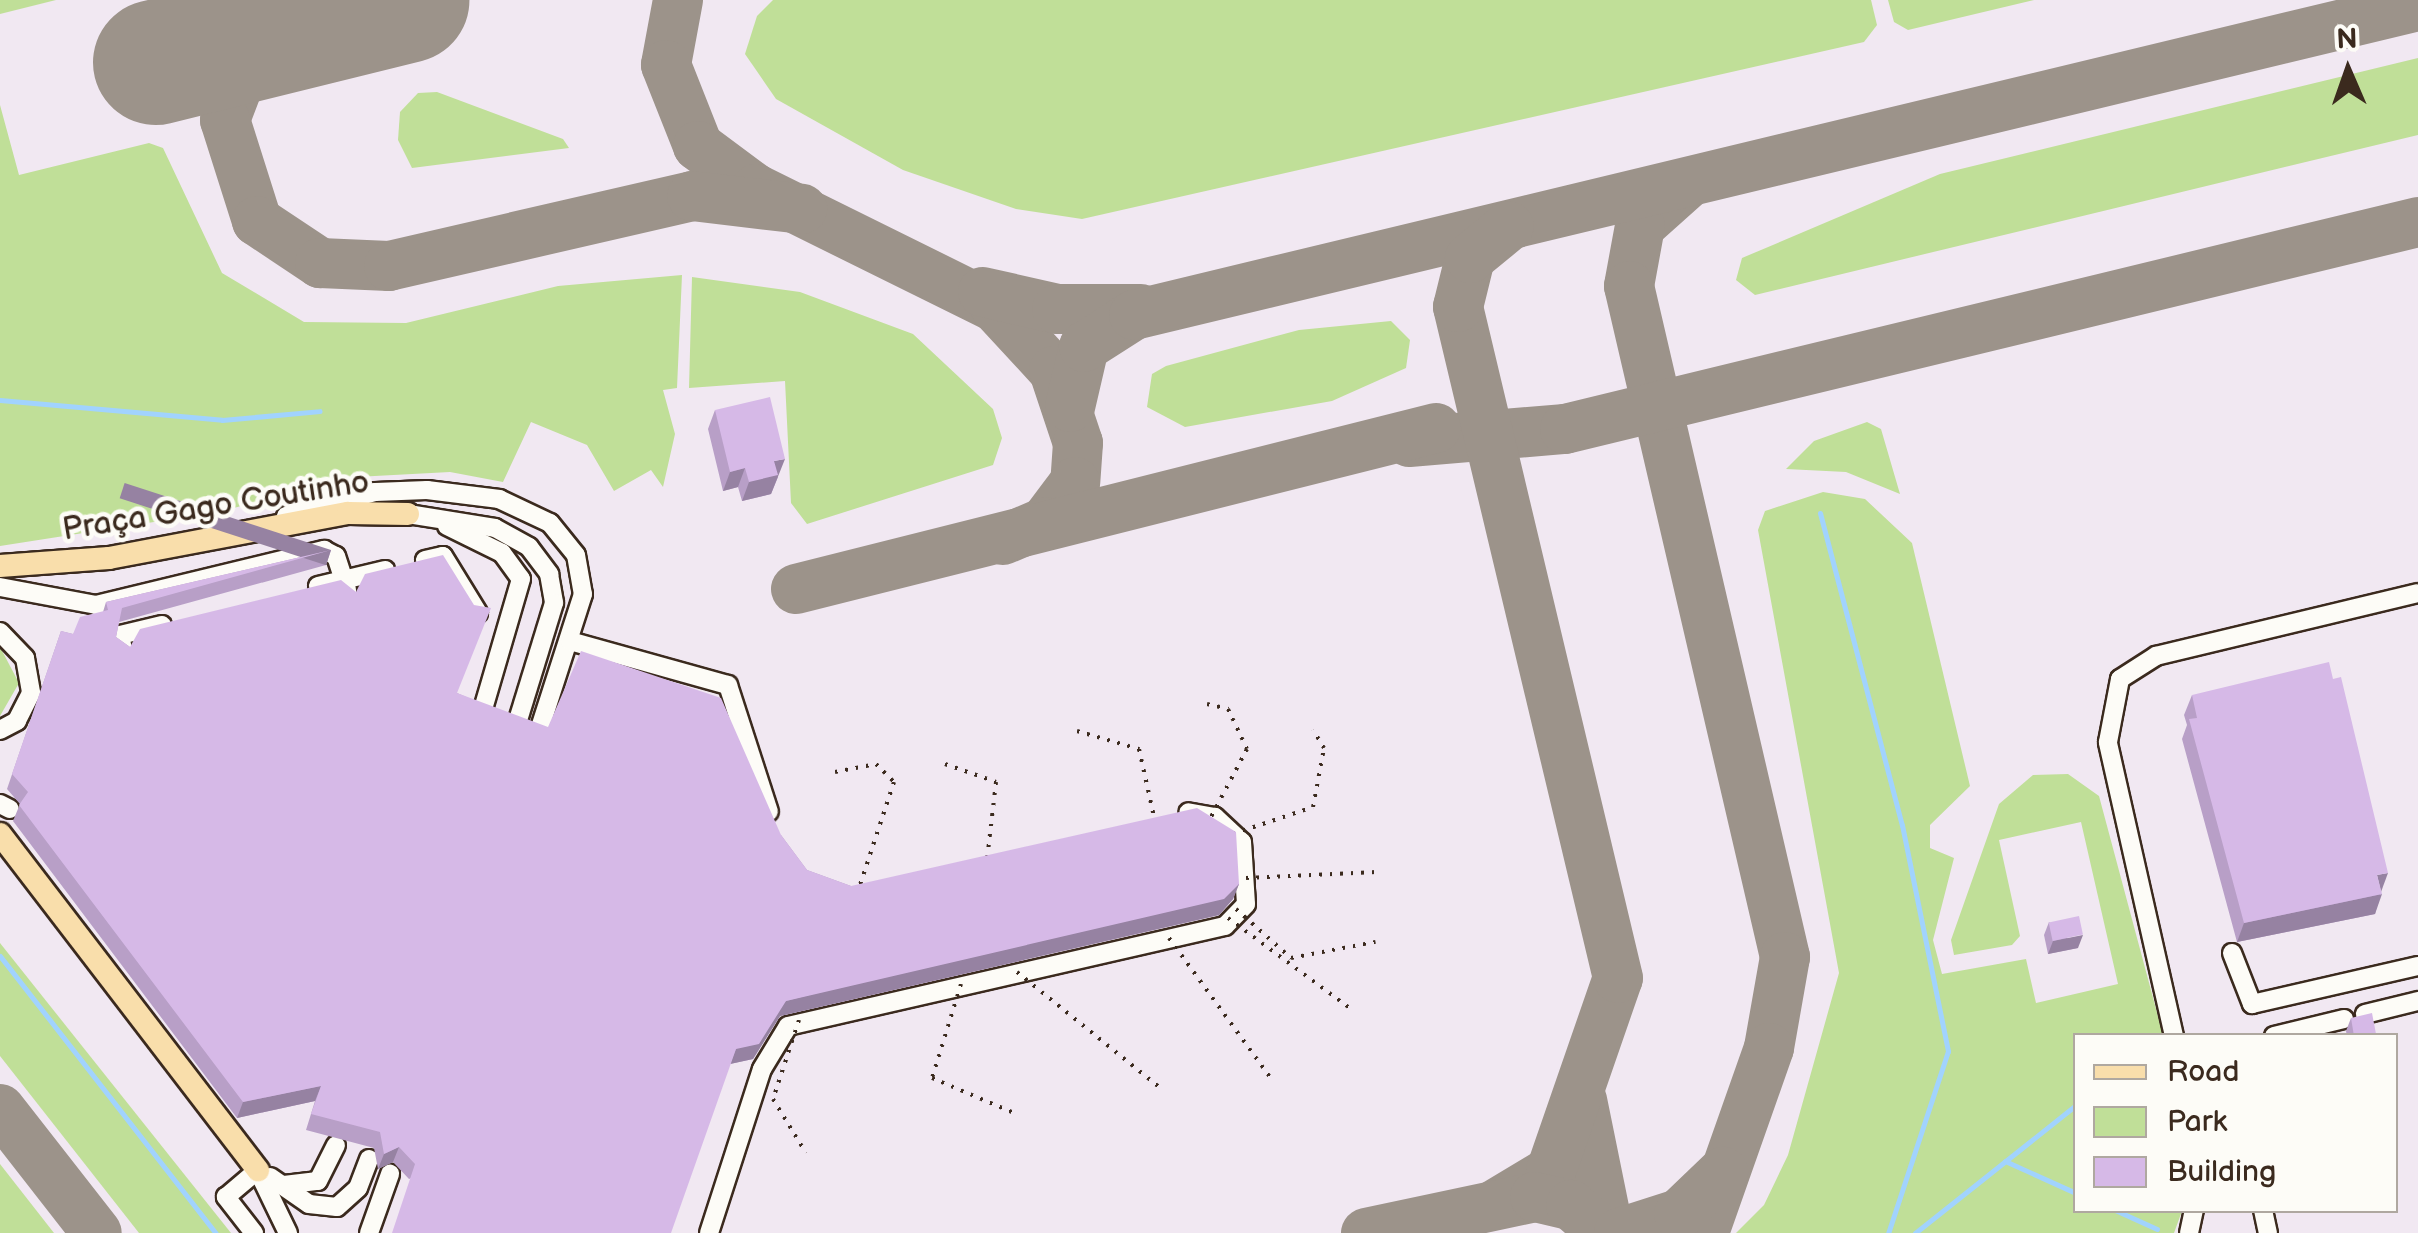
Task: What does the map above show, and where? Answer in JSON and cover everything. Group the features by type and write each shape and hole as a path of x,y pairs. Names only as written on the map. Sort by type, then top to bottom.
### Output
{"main road":[{"name":"Praça Gago Coutinho","path":"0,566 109,558 240,530 348,513 408,514"},
{"path":"0,834 264,1174"}],"lane":[{"path":"240,530 376,492 499,499 539,515 571,544 584,581 570,641 539,730"},
{"path":"408,514 495,528 529,547 550,574 554,604 517,723"},
{"name":"Praça Gago Coutinho","path":"408,514 489,544 519,571 520,604 482,712"},
{"path":"0,587 85,606 218,579 324,550 336,556 346,587"},
{"path":"288,593 346,587 443,556 478,614"},
{"path":"2173,1033 2106,726 2120,679 2141,661 2418,593"},
{"path":"123,650 120,635 176,621"},
{"path":"0,632 25,658 31,693 17,721 0,730"},
{"path":"570,641 728,685 781,837"},
{"path":"709,1233 762,1069 788,1026 1170,939 1233,915 1247,878 1233,833 1211,817 1162,818"},
{"path":"2232,953 2252,1004 2418,966"},
{"path":"2365,1014 2418,1001"},
{"path":"2286,1033 2344,1019"},
{"path":"254,1233 226,1196 264,1174 313,1184 336,1145"},
{"path":"264,1174 309,1204 337,1207 358,1188 369,1159"},
{"path":"264,1174 287,1232"},
{"path":"369,1233 390,1174"}],"path":[{"path":"1207,704 1228,709 1247,749 1211,817"},
{"path":"1077,730 1139,749 1162,818"},
{"path":"1233,833 1313,807 1324,748 1313,730"},
{"path":"835,772 876,764 894,782 858,890"},
{"path":"945,764 996,782 988,860"},
{"path":"1247,878 1377,872"},
{"path":"1233,915 1291,958 1375,942"},
{"path":"1233,915 1351,1009"},
{"path":"1170,939 1272,1080"},
{"path":"1018,972 1159,1087"},
{"path":"961,984 932,1078 1014,1113"},
{"path":"799,1020 773,1099 806,1153"}],"shaded area":[{"path":"0,0 2418,0 2418,1233 0,1233"}],"green space":[{"path":"0,0 56,0 0,14"},
{"path":"773,0 1871,0 1877,25 1864,42 1082,219 1016,209 903,170 776,99 745,54 757,16"},
{"path":"1888,0 2034,0 1908,30 1894,22"},
{"path":"2418,58 2418,135 1755,295 1736,280 1742,258 1940,174"},
{"path":"437,92 563,139 569,148 412,168 398,140 400,112 418,93"},
{"path":"0,105 19,175 149,143 163,148 222,273 304,322 406,323 558,286 682,275 677,388 663,390 675,434 663,487 651,470 614,491 587,445 531,422 503,482 450,472 356,477 218,512 0,546"},
{"path":"692,277 800,292 913,334 993,409 1002,438 993,465 807,524 791,503 785,381 689,388"},
{"path":"1391,321 1410,340 1406,368 1332,401 1185,427 1147,407 1152,374 1166,366 1299,330"},
{"path":"1867,422 1881,429 1900,494 1846,472 1786,469 1814,441"},
{"path":"1823,492 1865,499 1912,543 1970,786 1930,825 1930,848 1954,858 1933,940 1942,974 2026,959 2036,1003 2118,984 2081,822 1999,840 2020,936 2012,945 1954,955 1951,940 1999,804 2033,775 2068,774 2099,796 2162,1033 2073,1033 2073,1213 2181,1213 2174,1233 1736,1233 1764,1205 1788,1155 1839,973 1758,530 1765,511"},
{"path":"0,647 19,683 0,716"},
{"path":"0,943 231,1233 139,1233 0,1056"},
{"path":"0,1164 54,1233 0,1233"}],"building":[{"path":"770,397 785,459 774,461 778,475 749,482 745,468 730,472 715,410"},
{"path":"331,550 122,608 116,637 130,647 140,629 341,580 356,592 365,574 443,555 474,605 491,608 457,693 548,727 581,651 721,698 781,835 807,870 851,886 1197,808 1236,832 1239,884 1224,899 786,1001 759,1044 736,1049 671,1233 392,1233 415,1164 399,1147 384,1154 380,1132 311,1114 321,1086 243,1102 19,805 28,792 12,774 61,631 73,634 80,617 108,610 106,602"},
{"path":"2329,662 2333,679 2341,677 2388,873 2377,875 2382,894 2244,923 2189,719 2197,718 2192,695"},
{"path":"2079,916 2083,935 2053,941 2049,922"},
{"path":"2372,1013 2376,1033 2354,1033 2351,1018"}],"waterway":[{"path":"0,400 222,420 320,411"},
{"path":"1820,513 1902,825 1948,1051 1888,1233"},
{"path":"0,956 216,1233"},
{"path":"1915,1233 2073,1107"},
{"path":"2005,1161 2073,1192"},
{"path":"2122,1213 2157,1229"}],"taxiway":[{"path":"182,0 193,52"},
{"path":"356,0 359,11"},
{"path":"678,0 666,65 698,146 756,189 995,307 1054,371 1078,443 1075,482 1045,522 1003,540"},
{"path":"1070,407 1084,347 1134,315 2418,6"},
{"path":"310,23 247,62 225,120 257,221 320,263 389,266 692,196 802,209"},
{"path":"1687,184 1640,226 1629,286 1785,957 1769,1048 1704,1233"},
{"path":"1409,442 1565,429 2418,222"},
{"path":"1496,1204 1551,1171 1618,978 1458,307 1470,258 1509,226"},
{"path":"983,292 1057,309 1141,309"},
{"path":"796,589 1436,428"},
{"path":"1582,1100 1609,1233"},
{"path":"0,1109 97,1233"},
{"path":"1619,1233 1679,1214 1723,1172"},
{"path":"1366,1233 1535,1197 1571,1205 1603,1233"}],"runway":[{"path":"155,62 406,0"}]}
